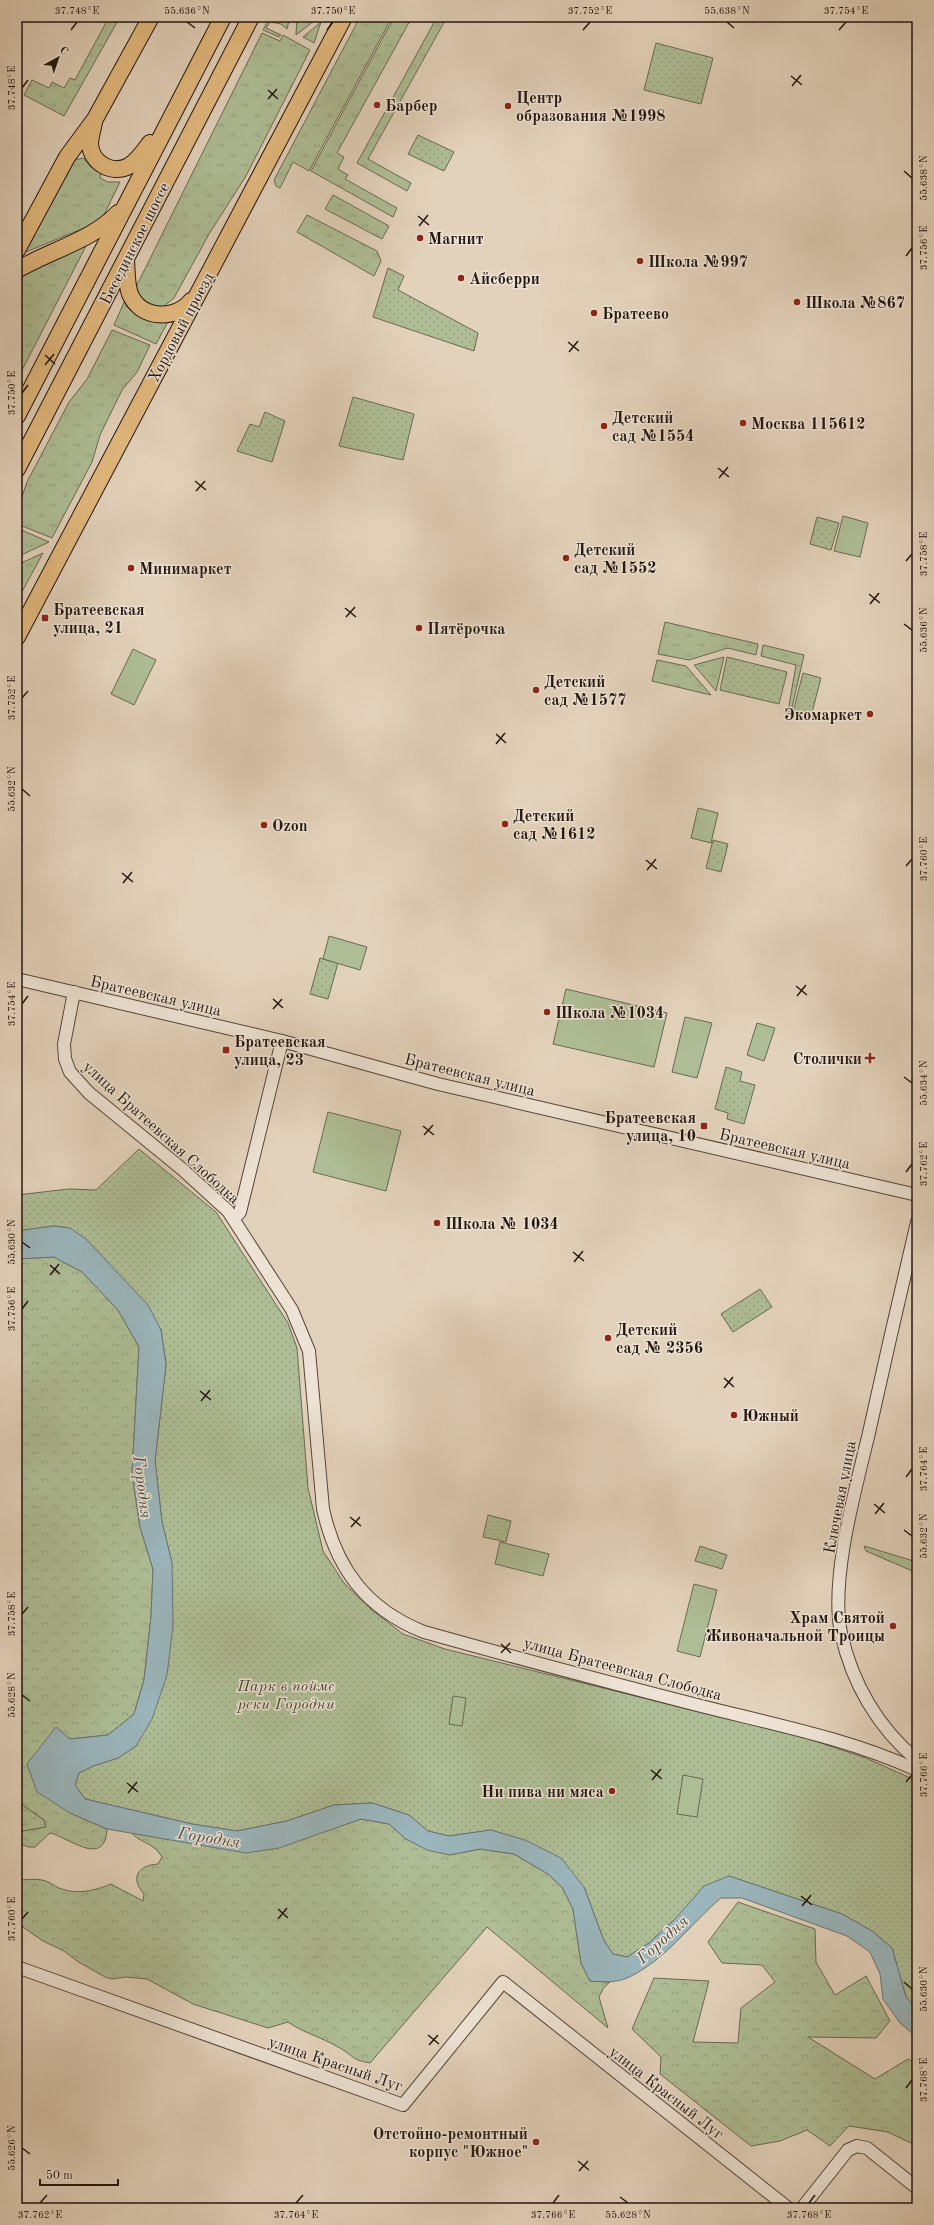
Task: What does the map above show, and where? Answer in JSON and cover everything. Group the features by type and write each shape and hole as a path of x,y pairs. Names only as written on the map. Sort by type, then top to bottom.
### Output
{"main road":[{"path":"17,250 67,157 95,119 151,17"},
{"name":"Бесединское шоссе","path":"17,416 223,17"},
{"name":"Бесединское шоссе","path":"17,469 251,17"},
{"name":"Хордовый проезд","path":"17,637 344,17"},
{"path":"95,119 90,143 92,153 98,162 106,168 118,170 136,160 166,125"},
{"path":"17,270 39,257 94,233 110,222 129,199"},
{"path":"126,258 130,294 136,304 145,310 168,315 180,312 197,294"}],"street":[{"name":"Братеевская улица","path":"17,979 282,1040 438,1084 917,1195"},
{"name":"улица Братеевская Слободка","path":"74,992 64,1044 65,1059 70,1072 89,1093 212,1194 234,1219 292,1310 309,1351 323,1509 334,1546 342,1565 353,1581 385,1612 402,1623 424,1632 705,1707 819,1734 854,1744 917,1770"},
{"path":"234,1219 240,1212 282,1040"},
{"name":"Ключевая улица","path":"917,1222 846,1536 839,1605 841,1633 851,1667 864,1696 880,1723 892,1737 917,1760"},
{"name":"улица Красный Луг","path":"17,1967 403,2105 503,1982 788,2208"},
{"path":"802,2208 848,2150 857,2146 867,2148 917,2188"}],"green space":[{"path":"109,17 120,17 64,116 24,95 32,80 49,88 52,82 64,88 70,78 75,80"},
{"path":"290,17 287,29 281,24 270,22 266,28 281,35 279,37 263,30 269,18"},
{"path":"297,17 319,17 296,35"},
{"path":"360,17 392,17 309,171 293,162 280,188 276,186 274,180"},
{"path":"394,17 412,17 337,153 344,157 338,169 348,175 345,179 397,208 393,217 311,171"},
{"path":"437,17 447,17 368,159 411,183 407,191 357,163"},
{"path":"321,22 314,43 303,37"},
{"path":"262,33 280,41 283,35 310,50 246,176 209,234 174,298 163,307 149,307 137,293 136,287"},
{"path":"656,43 713,58 701,104 644,90"},
{"path":"418,135 454,152 444,171 408,154"},
{"path":"83,158 91,167 101,173 100,178 108,182 120,182 101,221 26,252 24,250 68,169 75,160"},
{"path":"333,195 389,226 382,239 325,209"},
{"path":"307,215 377,251 381,261 374,276 297,232"},
{"path":"86,246 17,380 17,274"},
{"path":"388,268 404,276 398,290 478,333 474,351 373,317"},
{"path":"125,300 127,307 145,318 170,318 156,344 114,325"},
{"path":"112,330 150,345 137,372 122,390 100,435 92,462 52,538 17,524 17,511 27,482 69,402 87,379"},
{"path":"353,397 414,414 403,460 339,446"},
{"path":"265,412 285,421 272,462 237,451 250,424 259,427"},
{"path":"843,516 868,523 860,557 834,551"},
{"path":"817,517 839,523 831,550 810,544"},
{"path":"17,528 49,542 17,557"},
{"path":"43,553 17,601 17,565"},
{"path":"665,622 758,644 756,655 728,648 689,660 658,654"},
{"path":"763,645 804,655 791,712 788,711 796,665 761,656"},
{"path":"133,649 156,660 134,705 111,694"},
{"path":"724,657 716,691 694,665"},
{"path":"727,657 787,672 779,704 720,690"},
{"path":"657,660 686,666 711,695 652,681"},
{"path":"803,673 821,678 811,716 793,712"},
{"path":"698,808 718,813 711,843 691,838"},
{"path":"713,840 728,844 721,872 706,868"},
{"path":"329,936 367,947 360,970 323,959"},
{"path":"320,958 338,963 328,999 310,994"},
{"path":"566,989 667,1013 654,1067 553,1044"},
{"path":"685,1017 712,1023 697,1078 672,1072"},
{"path":"757,1023 775,1028 764,1061 747,1055"},
{"path":"726,1067 742,1072 740,1081 755,1085 744,1124 727,1119 728,1113 715,1109"},
{"path":"328,1112 401,1131 386,1191 313,1172"},
{"name":"Парк в пойме реки Городни","path":"139,1149 216,1212 288,1323 297,1348 308,1488 323,1551 344,1583 372,1610 403,1634 445,1649 806,1738 866,1758 917,1781 917,2010 906,1997 892,1948 872,1931 842,1914 729,1876 675,1919 649,1943 627,1957 613,1954 604,1941 584,1887 491,1830 449,1836 428,1831 409,1815 372,1803 334,1805 287,1821 237,1831 192,1824 85,1799 75,1785 79,1773 93,1766 118,1758 136,1746 172,1563 162,1522 155,1461 166,1364 161,1330 70,1228 54,1226 17,1231 17,1195 69,1189 96,1190"},
{"path":"54,1257 82,1272 118,1310 139,1347 132,1474 140,1527 153,1569 151,1617 144,1680 134,1714 108,1735 70,1739 70,1813 107,1829 105,1841 100,1847 93,1849 84,1848 50,1833 35,1847 28,1847 17,1842 17,1832 45,1827 44,1820 17,1801 17,1259"},
{"path":"760,1289 772,1307 733,1332 721,1314"},
{"path":"488,1515 511,1521 506,1542 483,1537"},
{"path":"500,1542 549,1554 543,1576 495,1564"},
{"path":"700,1546 727,1555 722,1569 695,1561"},
{"path":"864,1546 917,1562 917,1573 866,1551"},
{"path":"694,1584 717,1590 700,1657 677,1651"},
{"path":"453,1696 466,1698 462,1726 449,1724"},
{"path":"683,1775 703,1779 697,1817 677,1814"},
{"path":"17,1801 44,1820 46,1827 17,1832"},
{"path":"361,1819 389,1824 406,1839 450,1855 480,1849 514,1854 548,1874 562,1887 573,1909 581,1963 590,1981 610,1982 604,1987 599,1997 608,2028 487,1927 370,2063 355,2059 343,2050 288,2022 268,2028 193,2004 147,1979 126,1977 112,1979 105,1977 77,1961 64,1951 43,1941 17,1923 17,1879 42,1880 59,1888 79,1892 98,1889 111,1884 143,1901 144,1894 137,1882 138,1873 141,1869 158,1864 162,1857 154,1848 138,1839 132,1833 186,1842 323,1832"},
{"path":"738,1902 815,1929 816,1962 835,1995 866,1976 890,2021 876,2038 808,2037 875,2079 908,2059 917,2064 917,2146 888,2132 849,2126 830,2146 807,2130 780,2141 751,2146 660,2074 661,2057 632,2029 654,1978 709,1981 693,2042 738,2043 741,2008 775,1982 762,1965 722,1963 708,1942"}],"water":[{"name":"Городня","path":"54,1226 70,1228 86,1239 148,1305 161,1330 166,1365 155,1461 162,1522 172,1563 173,1626 167,1675 152,1719 136,1746 118,1758 93,1766 79,1773 75,1785 85,1799 192,1824 237,1831 287,1821 334,1805 372,1803 409,1815 428,1831 449,1836 491,1830 525,1840 561,1858 584,1887 604,1941 613,1954 627,1957 649,1943 675,1919 704,1886 729,1876 842,1914 872,1931 892,1948 906,1997 917,2010 917,2034 912,2033 900,2023 883,1999 880,1974 870,1952 847,1936 742,1898 721,1898 665,1952 641,1971 618,1981 590,1981 581,1963 573,1909 562,1887 548,1874 514,1854 480,1849 450,1855 427,1850 406,1839 389,1824 361,1819 279,1848 246,1853 107,1829 70,1813 37,1792 27,1764 56,1727 70,1739 108,1735 134,1714 144,1680 151,1617 153,1569 140,1527 132,1474 139,1347 118,1310 82,1272 54,1257 17,1259 17,1231"}],"place":[{"name":"Барбер","path":"377,105"},
{"name":"Центр образования №1998","path":"508,106"},
{"name":"Магнит","path":"420,238"},
{"name":"Школа №997","path":"640,261"},
{"name":"Айсберри","path":"461,278"},
{"name":"Школа №867","path":"797,302"},
{"name":"Братеево","path":"594,313"},
{"name":"Москва 115612","path":"743,423"},
{"name":"Детский сад №1554","path":"604,426"},
{"name":"Детский сад №1552","path":"566,558"},
{"name":"Минимаркет","path":"131,568"},
{"name":"Братеевская улица, 21","path":"45,618"},
{"name":"Пятёрочка","path":"419,628"},
{"name":"Детский сад №1577","path":"536,690"},
{"name":"Экомаркет","path":"870,714"},
{"name":"Детский сад №1612","path":"505,824"},
{"name":"Ozon","path":"264,825"},
{"name":"Школа №1034","path":"547,1012"},
{"name":"Братеевская улица, 23","path":"226,1050"},
{"name":"Столички","path":"870,1058"},
{"name":"Братеевская улица, 10","path":"704,1126"},
{"name":"Школа № 1034","path":"437,1223"},
{"name":"Детский сад № 2356","path":"608,1338"},
{"name":"Южный","path":"734,1415"},
{"name":"Храм Святой Живоначальной Троицы","path":"893,1626"},
{"name":"Ни пива ни мяса","path":"612,1791"},
{"name":"Отстойно-ремонтный корпус \"Южное\"","path":"536,2142"}]}
